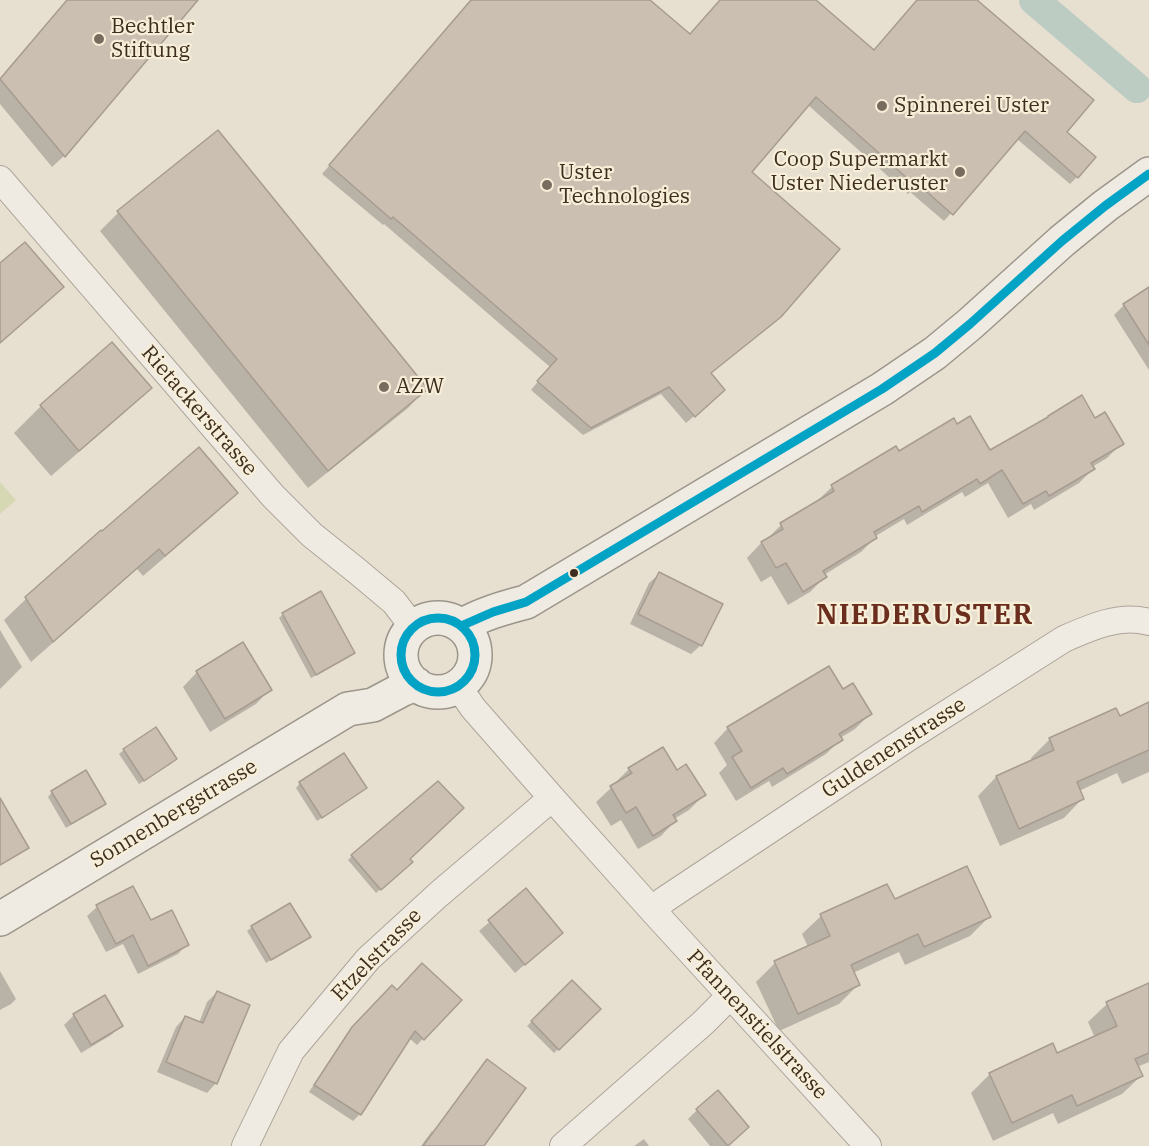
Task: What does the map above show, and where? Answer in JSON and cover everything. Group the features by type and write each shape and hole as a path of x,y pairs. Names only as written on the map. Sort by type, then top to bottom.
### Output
{"street":[{"path":"468,638 505,626 526,602 867,398 935,353 1062,241 1149,174"},
{"name":"Rietackerstrasse","path":"0,179 273,496 312,535 394,602 413,627"},
{"path":"442,618 452,621 468,638 473,665 468,677 458,686 444,691 429,691 409,674 401,650 405,637 422,621 442,618"},
{"name":"Guldenenstrasse","path":"653,911 664,900 898,744 1064,639 1111,621 1149,622"},
{"name":"Sonnenbergstrasse","path":"0,919 348,709 373,705 402,689 409,674"},
{"name":"Pfannenstielstrasse","path":"458,686 473,708 552,798 868,1146"},
{"name":"Etzelstrasse","path":"245,1146 291,1051 368,959 439,894 552,798"},
{"path":"563,1146 703,1023 730,996"}],"green space":[{"path":"0,482 16,500 0,514"}],"building":[{"name":"Bechtler Stiftung","path":"67,0 198,0 65,157 0,79"},
{"path":"471,0 650,0 690,34 720,0 816,0 874,50 917,0 977,0 1094,100 1067,132 1096,157 1078,178 1025,131 953,215 919,185 917,187 816,97 752,172 840,249 781,317 711,373 725,390 695,417 669,387 591,428 537,381 557,359 393,217 391,219 329,165"},
{"path":"218,130 428,389 328,471 117,211"},
{"path":"25,242 64,287 0,343 0,263"},
{"path":"1149,287 1149,345 1123,304"},
{"path":"112,342 152,388 79,451 40,405"},
{"path":"1082,395 1095,418 1105,412 1124,444 1091,463 1095,469 1049,496 1046,491 1023,504 1002,470 980,484 977,479 922,512 919,506 874,532 877,538 823,571 827,577 803,592 786,563 776,568 761,542 783,529 780,523 834,491 831,485 896,446 899,451 954,418 957,424 970,416 990,450"},
{"path":"199,447 238,493 165,556 159,549 53,642 25,597"},
{"path":"659,572 723,604 702,646 638,614"},
{"path":"321,591 355,653 316,675 282,613"},
{"path":"243,642 272,690 225,719 196,671"},
{"path":"829,666 843,689 853,683 872,714 839,734 843,740 787,774 783,768 751,788 732,757 742,751 727,727"},
{"path":"1149,702 1149,750 1077,782 1084,799 1019,829 996,776 1054,750 1049,738 1116,708 1120,716"},
{"path":"156,727 177,759 144,781 123,749"},
{"path":"663,747 677,770 686,764 706,795 673,815 677,821 653,836 636,807 626,813 610,786 632,773 628,768"},
{"path":"344,753 367,788 322,818 299,782"},
{"path":"86,770 106,804 71,824 51,791"},
{"path":"438,781 464,808 410,859 413,862 381,890 351,855"},
{"path":"0,798 29,848 0,865"},
{"path":"967,866 991,917 924,947 918,934 851,965 860,985 798,1014 774,961 830,936 820,914 887,884 895,899"},
{"path":"133,886 151,920 172,910 189,945 148,966 133,935 116,944 96,905"},
{"path":"526,888 563,933 525,965 488,920"},
{"path":"290,903 311,937 271,960 251,926"},
{"path":"422,963 462,1000 424,1040 415,1031 361,1115 314,1085 352,1027 392,985 397,990"},
{"path":"572,980 601,1009 559,1050 531,1021"},
{"path":"1149,983 1149,1053 1135,1059 1143,1076 1077,1106 1072,1095 1012,1123 989,1073 1053,1043 1057,1053 1117,1026 1106,1002"},
{"path":"217,991 250,1005 217,1084 166,1062 185,1016 203,1023"},
{"path":"105,995 123,1026 91,1045 73,1014"},
{"path":"487,1059 526,1088 484,1146 423,1146"},
{"path":"718,1090 749,1127 728,1146 696,1109"}],"waterway":[{"path":"1034,0 1137,88"}],"transit line":[{"path":"461,626 493,612 526,602 882,389 935,353 1062,241 1149,174"},
{"path":"438,618 452,621 464,629 472,641 475,655 472,669 464,681 452,689 438,692 424,689 412,681 404,669 401,655 404,641 412,629 424,621 438,618"}],"place":[{"name":"Bechtler Stiftung","path":"99,39"},
{"name":"Spinnerei Uster","path":"882,106"},
{"name":"Coop Supermarkt Uster Niederuster","path":"960,172"},
{"name":"Uster Technologies","path":"547,185"},
{"name":"AZW","path":"384,387"}],"district":[{"name":"NIEDERUSTER","path":"925,616"}]}
